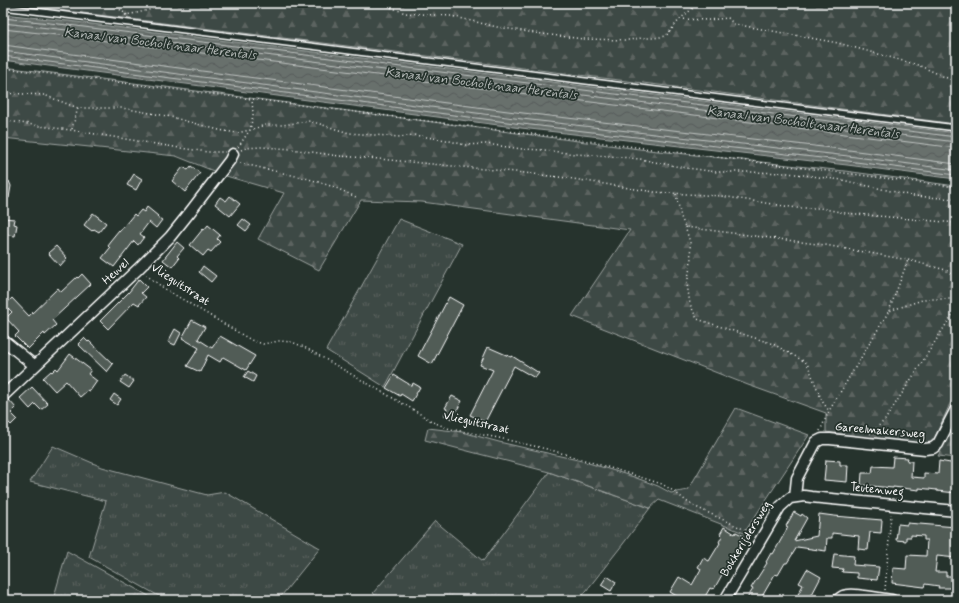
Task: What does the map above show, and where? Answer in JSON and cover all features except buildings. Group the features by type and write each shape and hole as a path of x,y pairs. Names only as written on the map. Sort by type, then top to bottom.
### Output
{"street":[{"name":"Heuvel","path":"3,396 138,269 170,236 232,157"},
{"path":"3,340 35,366"},
{"name":"Gareelmakersweg","path":"816,442 822,439 925,449 932,448 938,444 956,409"},
{"path":"795,497 797,478 816,442"},
{"name":"Bokkerijdersweg","path":"725,600 780,507 790,498 795,497"},
{"name":"Teutenweg","path":"795,497 892,504 956,511"},
{"path":"838,600 843,596 855,595 888,600"}],"lane":[{"path":"3,7 956,128"}],"path":[{"path":"110,3 127,15 144,11 158,6 161,3"},
{"path":"380,3 405,13 451,16 497,27 583,39 629,40 666,36 680,19 699,3"},
{"path":"680,19 708,20 728,18 734,24 838,43 918,65 956,82"},
{"path":"3,68 956,187"},
{"path":"3,93 44,95 78,108 122,108 167,116 219,130 237,133 265,125 282,125 310,121 349,133 400,137 414,135 446,140 465,145 486,144 522,149 608,156 640,160 680,168 717,172 788,173 842,180 914,196 956,199"},
{"path":"232,157 250,130 253,115 252,99"},
{"path":"71,130 78,108"},
{"path":"3,120 194,150 208,152 220,151 232,157 334,187 356,197"},
{"path":"232,157 246,148 262,147 284,149 339,156 516,172 567,178 654,192 721,196 798,208 820,208 845,213 956,223"},
{"path":"676,193 681,216 690,242 691,261 687,284 690,304 697,318 774,344 807,363 822,401 829,411"},
{"path":"685,227 825,244 908,260 946,270 956,278"},
{"path":"816,442 829,411 889,311 908,260"},
{"name":"Vlieguitstraat","path":"138,269 165,289 252,340 263,344 279,341 292,342 304,347 433,422 450,429 551,450 662,484 698,508 761,538"},
{"path":"889,311 925,299 956,299"},
{"path":"862,443 885,420 956,309"},
{"path":"888,600 892,504"}],"green space":[{"path":"3,3 956,3 956,124 683,88"},
{"path":"3,67 639,149 845,171 956,186 956,393 935,437 930,443 925,445 826,432 826,413 748,385 572,316 630,230 422,202 361,200 319,270 258,239 284,193 226,176 176,156 3,138"},
{"path":"399,219 462,244 385,387 326,350"},
{"path":"736,408 809,435 744,533 659,500 650,508 549,472 425,440 428,428 462,432 582,461 631,476 658,486 671,493 688,490"},
{"path":"956,421 956,458 938,456"},
{"path":"53,446 102,467 207,495 225,492 320,548 278,600 166,600 89,557 106,501 30,482"},
{"path":"549,472 650,508 579,600 381,600 373,593 435,521 483,561"},
{"path":"67,551 156,600 53,600"}],"water":[{"name":"Kanaal van Bocholt naar Herentals","path":"3,14 956,133 956,179 847,165 521,128 3,60"}]}
